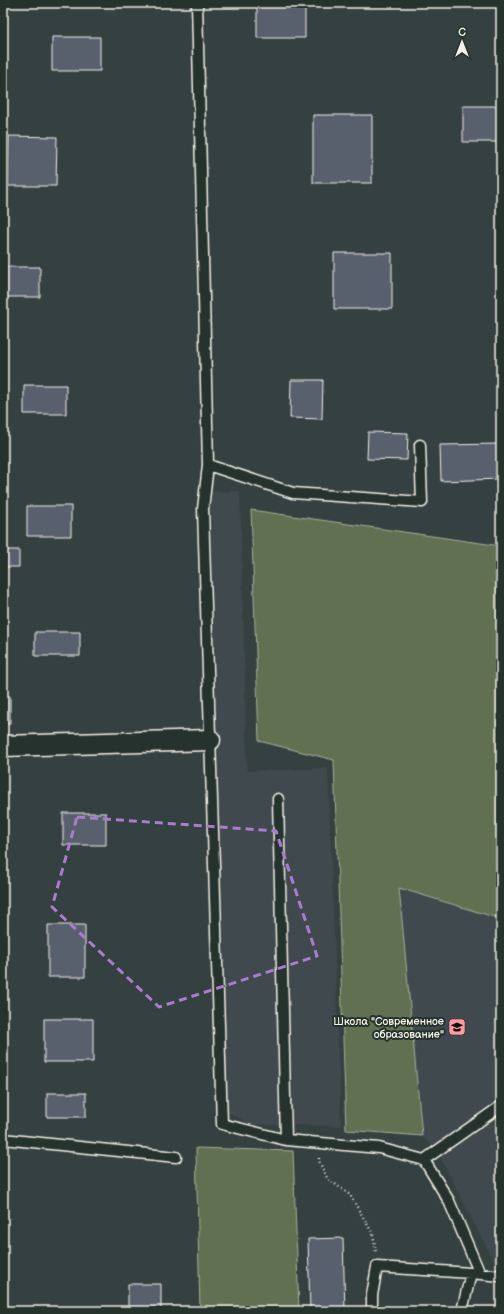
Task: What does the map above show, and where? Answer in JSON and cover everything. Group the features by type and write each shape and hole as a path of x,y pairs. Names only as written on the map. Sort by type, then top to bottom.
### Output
{"street":[{"path":"3,746 210,740"}],"lane":[{"path":"197,3 208,465 203,509 222,1124 286,1140 379,1148 424,1160 448,1201 475,1273 462,1311"},
{"path":"208,465 293,493 422,502 420,445"},
{"path":"278,799 286,1140"},
{"path":"424,1160 501,1106"},
{"path":"3,1139 176,1157"},
{"path":"372,1311 372,1295 377,1267 501,1276"}],"path":[{"path":"318,1143 319,1161 327,1178 350,1196 373,1234 377,1267"}],"highlighted area":[{"path":"77,817 276,831 317,956 159,1007 52,907"}],"shaded area":[{"path":"240,491 247,771 328,768 341,1126 250,1124 224,1110 218,781 210,492"},
{"name":"Школа \"Современное образование\"","path":"399,887 501,919 501,1263 494,1262 437,1151 422,1136"}],"green space":[{"path":"251,510 501,546 501,919 399,888 422,1136 346,1130 334,760 259,741"},
{"path":"196,1148 293,1151 299,1311 200,1311"}],"building":[{"path":"257,5 305,5 305,38 257,38"},
{"path":"52,37 100,37 100,71 52,71"},
{"path":"463,106 501,106 501,142 463,142"},
{"path":"313,115 372,115 372,183 313,183"},
{"path":"9,136 57,137 56,186 8,186"},
{"path":"334,253 392,253 392,309 334,309"},
{"path":"3,267 40,267 40,297 3,297"},
{"path":"291,380 323,380 322,419 290,418"},
{"path":"24,385 66,385 66,414 24,414"},
{"path":"368,432 408,433 407,460 367,459"},
{"path":"499,444 500,479 441,481 440,445"},
{"path":"27,506 71,506 71,536 27,536"},
{"path":"3,550 19,550 19,567 3,567"},
{"path":"35,632 80,632 80,656 35,656"},
{"path":"3,696 10,696 10,724 3,724"},
{"path":"63,813 106,813 106,845 63,845"},
{"path":"48,925 85,925 85,977 48,977"},
{"path":"44,1019 93,1019 93,1062 44,1062"},
{"path":"47,1093 86,1093 86,1117 47,1117"},
{"path":"343,1238 345,1311 310,1311 308,1239"},
{"path":"128,1284 161,1284 161,1311 128,1311"}],"place":[{"name":"Школа \"Современное образование\"","path":"457,1027"}]}
